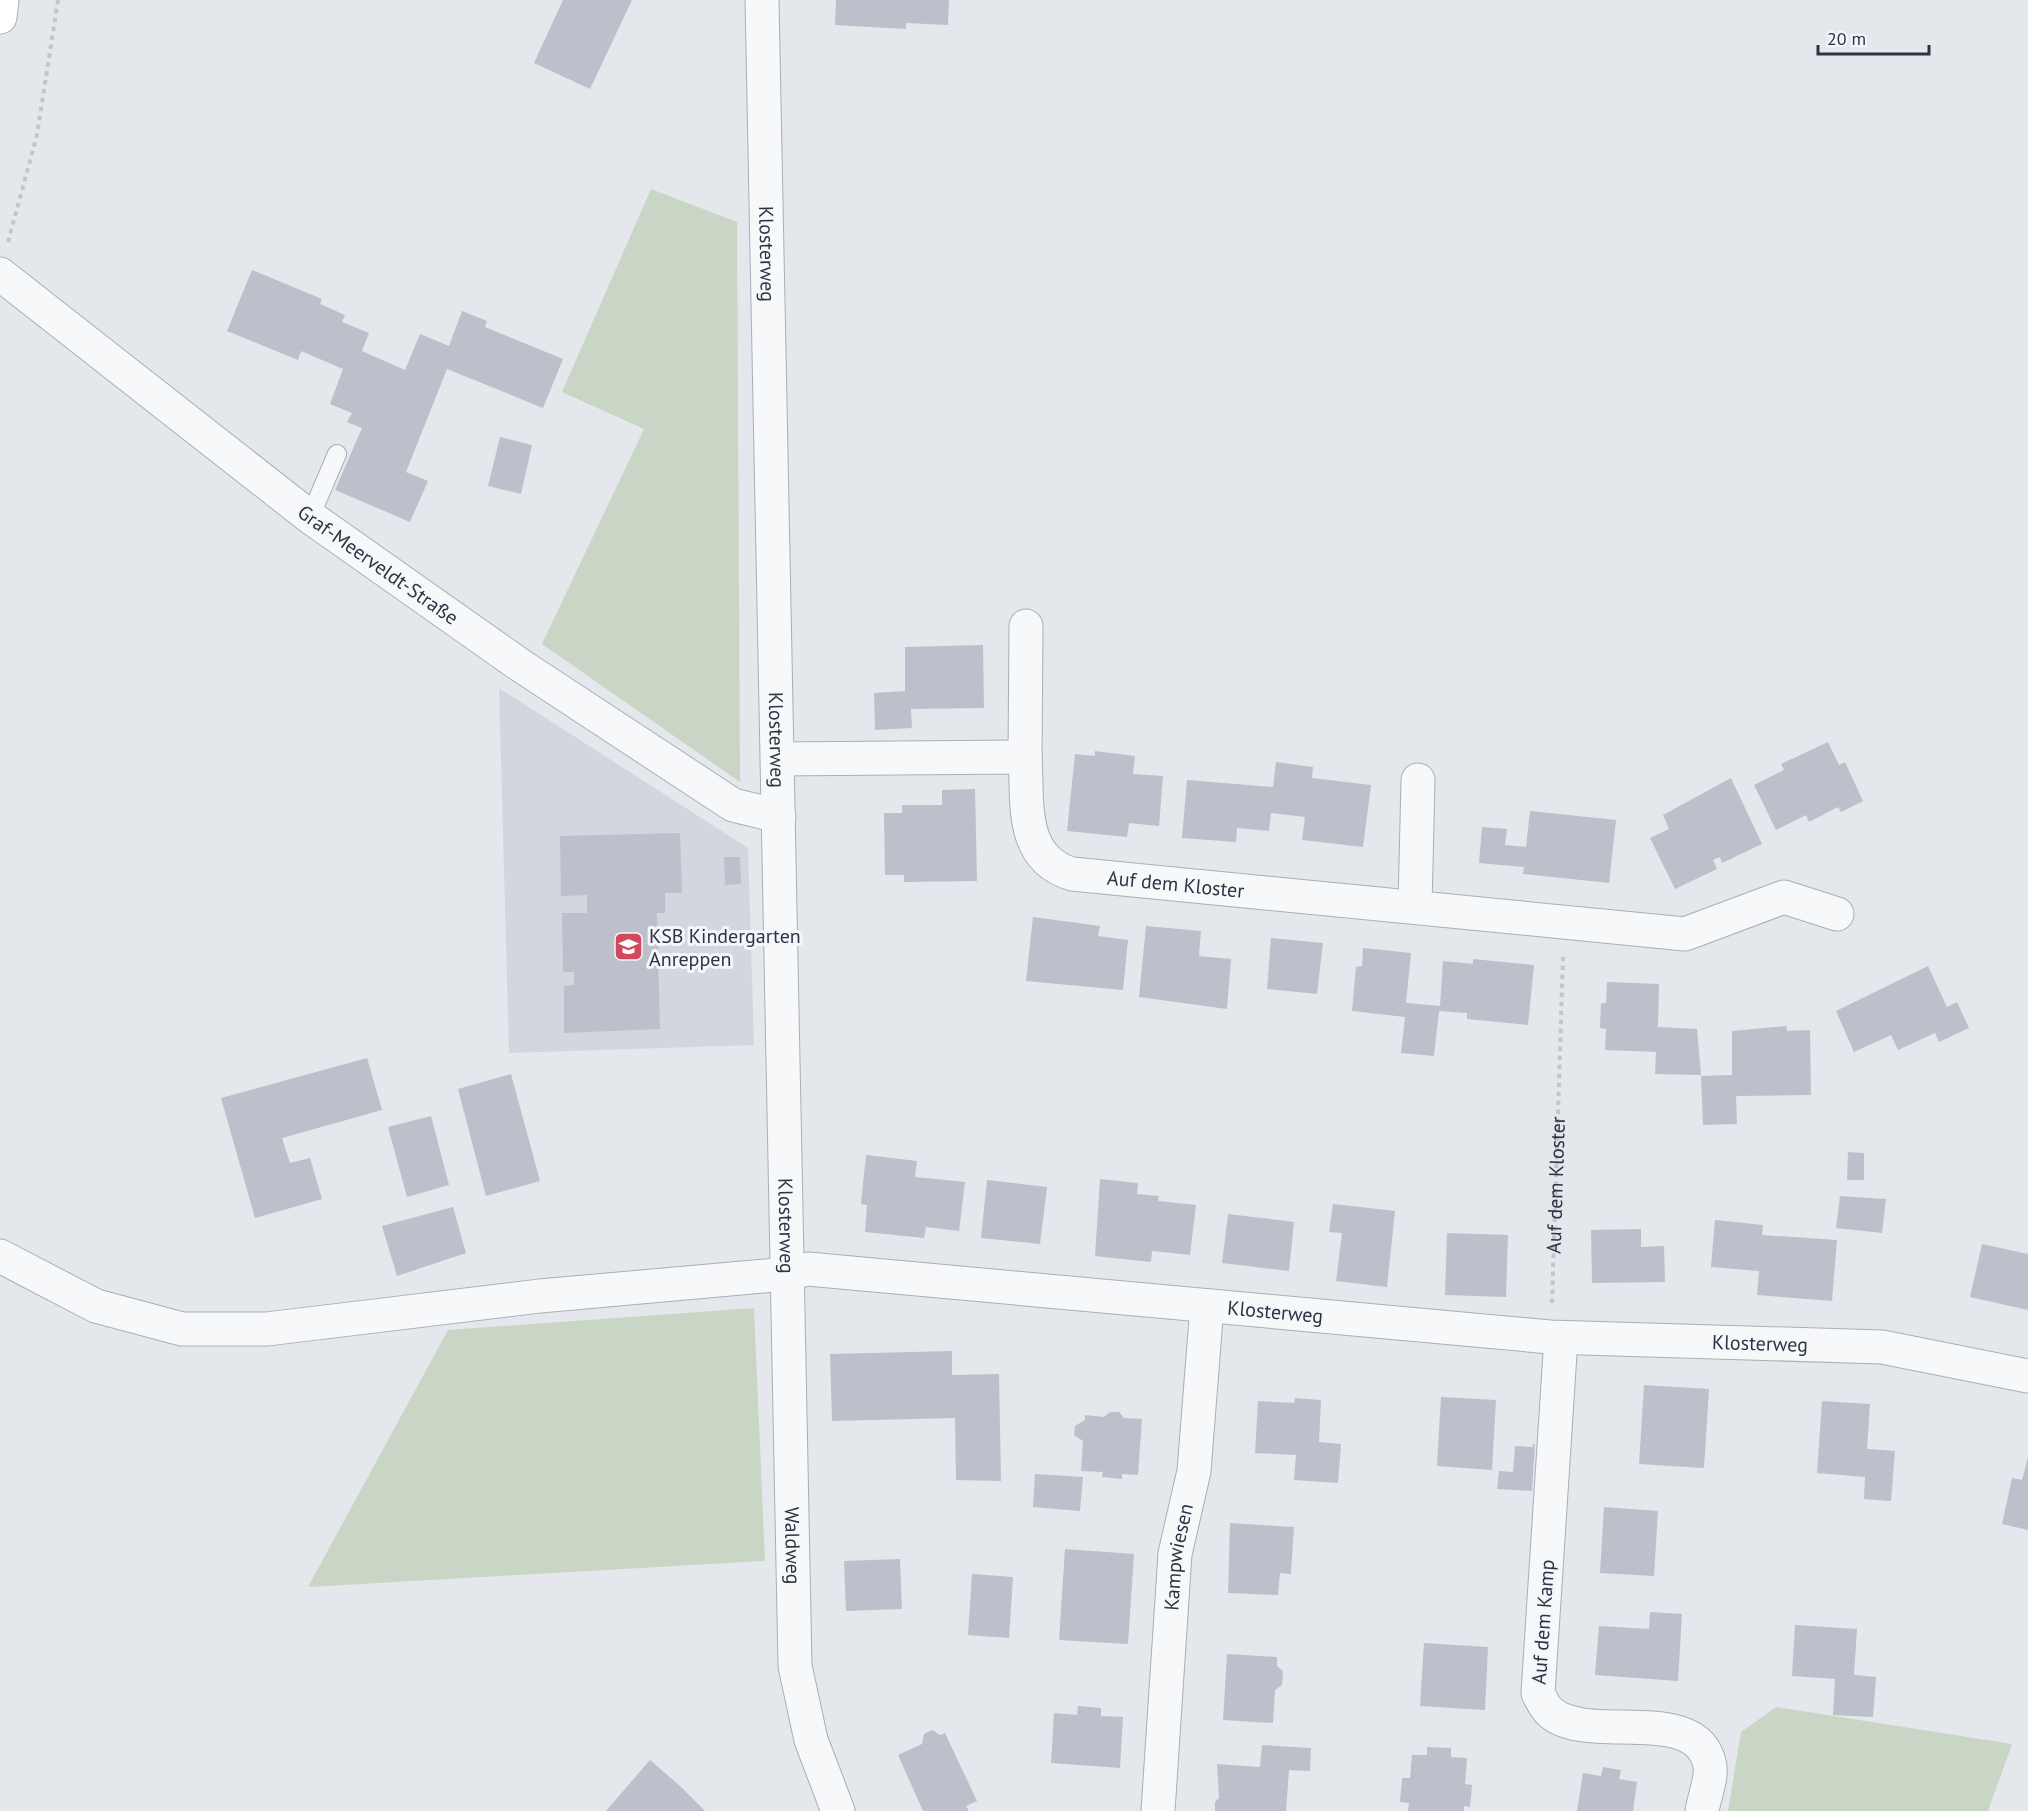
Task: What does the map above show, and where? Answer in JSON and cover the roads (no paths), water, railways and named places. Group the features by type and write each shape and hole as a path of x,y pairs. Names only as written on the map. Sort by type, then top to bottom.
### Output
{"main road":[{"path":"0,16 2,0"}],"street":[{"name":"Klosterweg","path":"762,0 772,565 778,759 779,959 787,1274 808,1269 1556,1337 1882,1347 2028,1376"},
{"name":"Graf-Meerveldt-Straße","path":"3,261 310,517 520,665 733,805 779,816"},
{"name":"Auf dem Kloster","path":"1026,626 1025,757 1029,829 1035,844 1049,863 1060,870 1072,874 1685,934 1784,897 1837,914"},
{"path":"778,759 1025,757"},
{"path":"1415,906 1418,780"},
{"path":"0,1256 96,1306 182,1329 267,1329 540,1296 787,1274"},
{"name":"Waldweg","path":"787,1274 795,1666 811,1740 838,1811"},
{"name":"Kampwiesen","path":"1158,1811 1175,1554 1194,1472 1207,1306"},
{"name":"Auf dem Kamp","path":"1556,1337 1538,1693 1550,1712 1570,1722 1683,1732 1699,1744 1710,1766 1702,1811"}],"lane":[{"path":"310,517 337,454"}],"place":[{"name":"KSB Kindergarten Anreppen","path":"628,947"}]}
